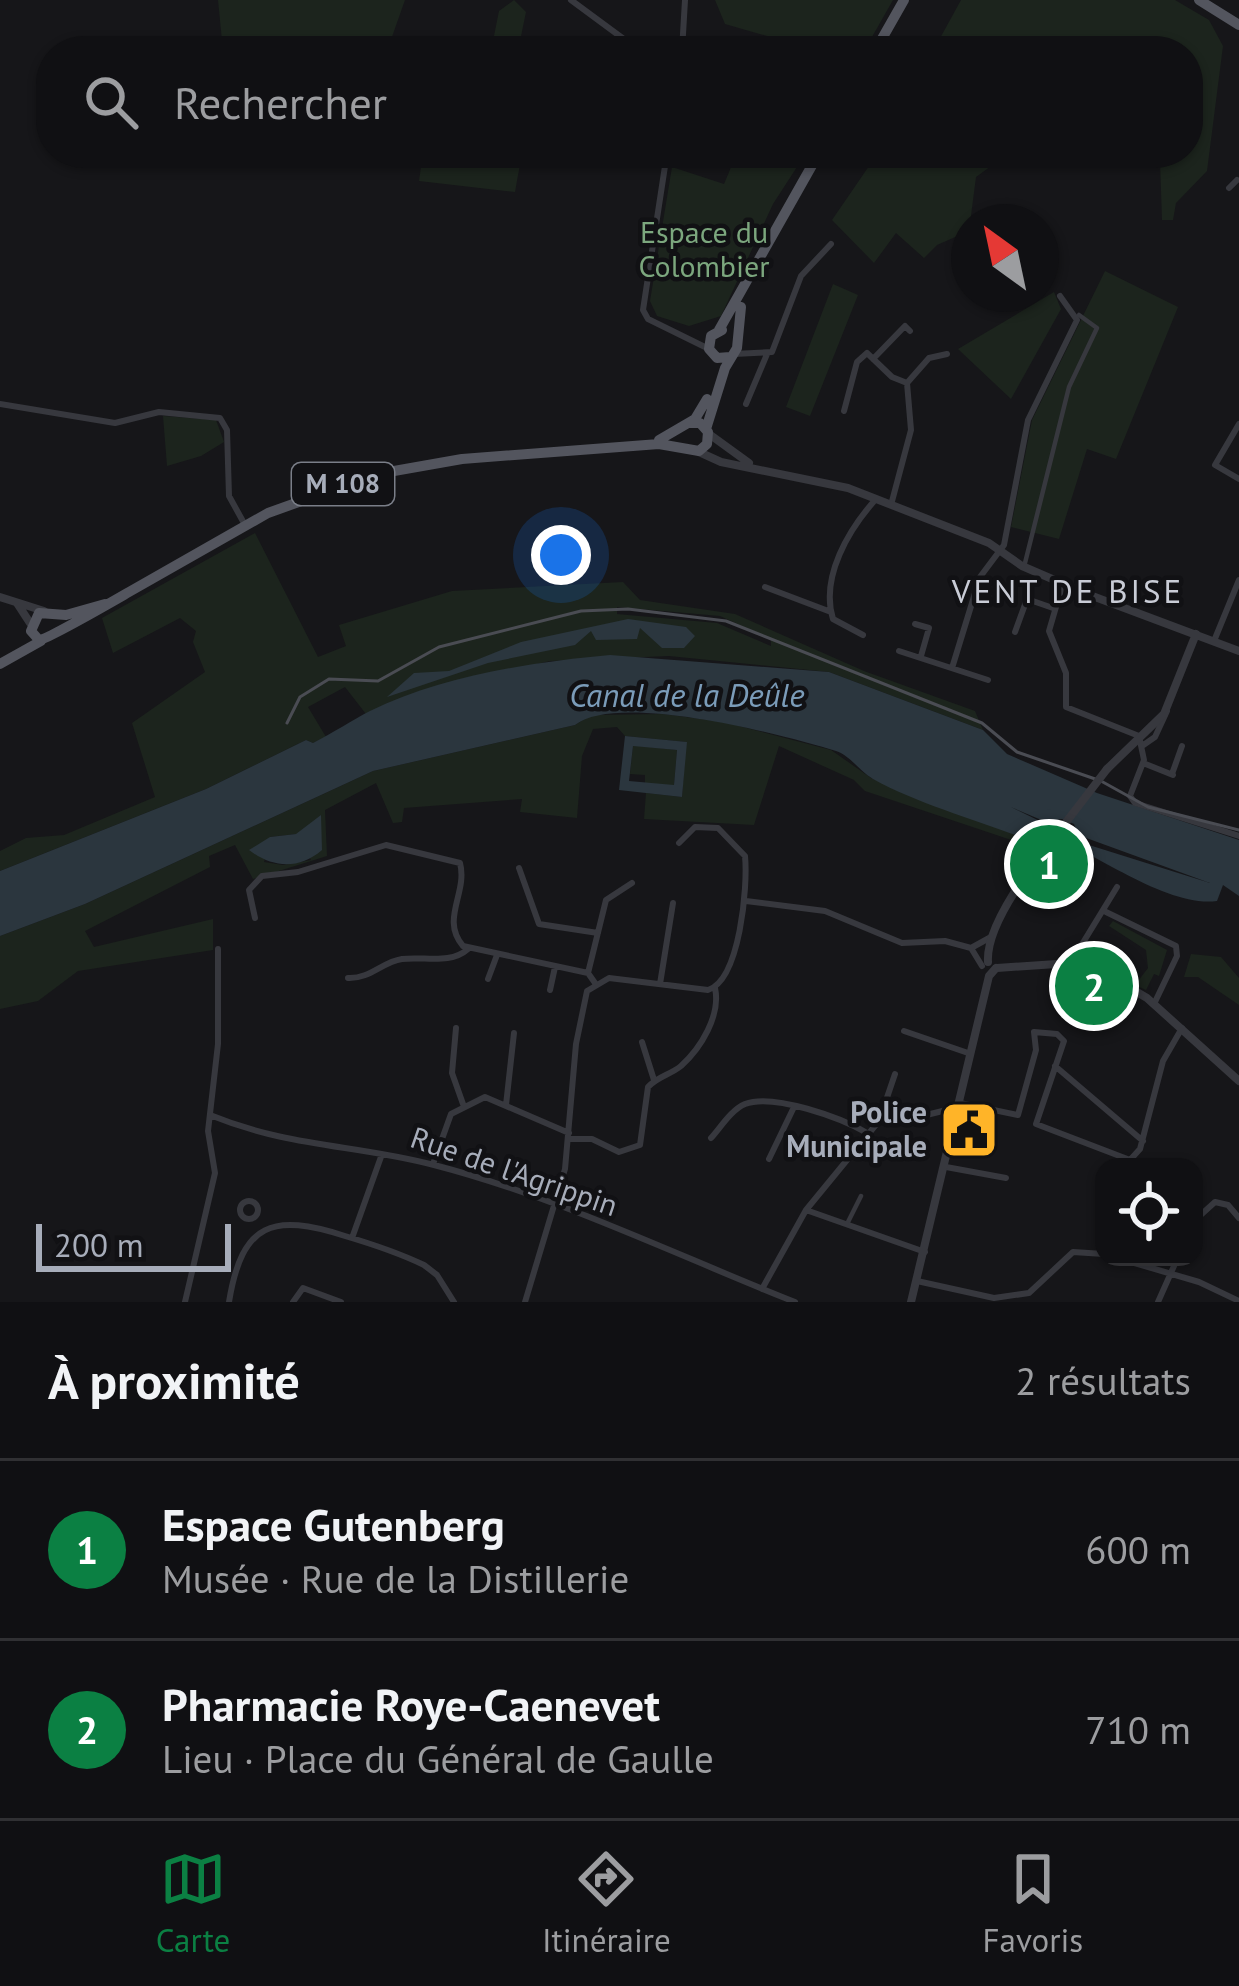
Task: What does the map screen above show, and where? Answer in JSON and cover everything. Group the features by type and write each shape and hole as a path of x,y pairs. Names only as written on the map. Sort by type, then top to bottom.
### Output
{"main road":[{"path":"884,36 904,0"},
{"path":"1199,0 1239,25"},
{"path":"754,270 708,431 698,452 682,447 685,426 712,387 717,331 809,168"},
{"path":"717,331 736,337"},
{"path":"712,353 732,356"},
{"path":"685,426 708,431"},
{"name":"M 108","path":"607,451 685,426"},
{"name":"M 108","path":"4,661 245,525 324,490 400,469 682,447"},
{"name":"M 108","path":"49,613 105,604"},
{"path":"49,613 58,624 51,637 30,625 49,613"},
{"name":"M 108","path":"4,661 30,625"}],"street":[{"path":"571,0 620,36"},
{"path":"683,36 685,0"},
{"path":"665,168 643,310 648,320 677,330 712,353"},
{"path":"1229,188 1235,179"},
{"path":"746,404 801,276 831,244"},
{"path":"952,668 980,577 1001,551 1027,423 1077,320 1060,296"},
{"path":"1024,567 1070,387 1097,328 1079,315"},
{"path":"873,359 905,326 910,331"},
{"path":"677,330 717,331"},
{"path":"736,337 765,354"},
{"path":"844,411 857,362 867,353 892,377 907,383"},
{"path":"732,356 765,354"},
{"path":"891,506 911,426 907,383 929,358 946,354"},
{"path":"0,404 115,423 154,412 220,418 226,426 229,496 245,525"},
{"path":"708,431 756,466"},
{"path":"1237,431 1215,465 1239,479"},
{"path":"698,452 721,462 756,466 876,499 1001,551 1024,567 1239,651"},
{"path":"863,634 835,620 831,612 841,550 876,499"},
{"path":"1214,641 1239,580"},
{"path":"1063,583 1048,631 1066,677 1064,706 1140,741"},
{"path":"765,587 831,612"},
{"path":"2,597 49,613"},
{"path":"2,597 23,608 30,625"},
{"path":"1015,632 1027,599 1054,608"},
{"path":"914,624 929,628 920,658"},
{"path":"911,1302 971,1054 991,937 1029,870 1122,751 1140,741 1168,708 1196,634"},
{"path":"899,651 988,680"},
{"path":"1140,741 1143,763 1130,796 1146,808 1239,836"},
{"path":"1143,763 1172,774 1182,746"},
{"path":"433,1164 448,1120 463,1105 489,1097 569,1136 592,1139 619,1152 635,1149 644,1137 645,1097 654,1080 680,1067 716,1010 715,988 728,975 746,901 745,856 722,830 695,827 679,843"},
{"path":"254,918 249,890 262,876 298,872 351,852 393,846 460,863 463,875 452,926 468,949 588,974 595,982"},
{"path":"519,868 539,924 598,933"},
{"path":"588,974 606,900 630,882"},
{"path":"746,901 827,912 902,943 945,941 971,948 989,968 1051,968 1073,959 1083,936 1108,912 1117,887"},
{"path":"660,984 674,903"},
{"path":"1108,912 1176,946 1177,956 1154,1004"},
{"path":"971,948 991,937"},
{"path":"348,979 364,978 399,959 455,958 468,949"},
{"path":"185,1302 215,1173 210,1115 218,1034 218,950"},
{"path":"488,979 497,955"},
{"path":"1073,959 1154,1004 1239,1081"},
{"path":"550,990 555,967"},
{"path":"525,1302 556,1207 586,994 595,982 609,978 715,988"},
{"path":"456,1028 452,1073 463,1105"},
{"path":"914,1118 959,1105 1017,1116 1125,1160 1137,1156 1162,1060 1182,1028"},
{"path":"1017,1116 1038,1029 1064,1039 1036,1124"},
{"path":"904,1031 971,1054"},
{"path":"506,1105 514,1033"},
{"path":"643,1042 654,1080"},
{"path":"1055,1066 1142,1141"},
{"path":"762,1288 806,1210 880,1118 895,1074"},
{"path":"711,1138 745,1104 794,1107 867,1133"},
{"path":"769,1160 794,1107"},
{"name":"Rue de l'Agrippin","path":"210,1115 298,1144 433,1164 556,1207 789,1301"},
{"path":"352,1238 382,1154"},
{"path":"946,1166 1006,1178"},
{"path":"847,1224 861,1196"},
{"path":"1203,1213 1215,1202 1228,1205 1239,1218"},
{"path":"806,1210 925,1252"},
{"path":"254,1218 262,1230"},
{"path":"229,1302 242,1255 262,1230 296,1221 390,1250 434,1271 454,1302"},
{"path":"916,1281 994,1298 1035,1290 1073,1252 1095,1253"},
{"path":"1145,1266 1239,1301"},
{"path":"1158,1302 1175,1266"},
{"path":"292,1302 300,1288 341,1302"}],"green space":[{"path":"218,0 405,0 392,36 222,36"},
{"path":"514,0 526,12 521,36 494,36 499,11"},
{"path":"715,0 893,0 873,36 767,36 725,24"},
{"path":"961,0 1175,0 1209,20 1223,46 1207,171 1176,203 1173,220 1162,220 1160,168 1203,168 1203,36 941,36"},
{"path":"421,168 519,168 515,192 419,181"},
{"name":"Espace du Colombier","path":"672,168 724,184 731,168 796,168 773,204 721,316 689,326 657,316 650,301"},
{"path":"868,168 988,168 976,177 972,204 951,204 951,239 924,258 896,233 874,263 832,220"},
{"path":"1105,271 1178,307 1116,459 1087,449 1059,539 1011,527 1032,420"},
{"path":"833,284 858,295 810,416 786,407"},
{"path":"1059,304 1061,309 1011,399 958,349 1020,312 1059,312"},
{"path":"163,416 216,420 224,442 201,456 167,466"},
{"path":"255,533 318,657 346,646 339,625 452,591 623,582 640,600 735,614 864,671 975,711 983,730 829,672 669,656 550,661 472,679 366,714 345,687 308,707 326,737 313,743 306,740 206,789 0,871 0,851 26,838 64,835 155,797 132,723 205,672 193,642 196,631 180,618 113,653 102,618","holes":["617,607 720,616 771,639 771,646 717,623 617,614"]},
{"path":"663,714 724,722 831,750 871,778 1021,837 1020,843 865,791 854,780 779,746 754,825 644,819 646,793 682,797 686,742 625,736 617,727 593,729 582,756 577,818 520,812 522,799 404,808 402,822 393,823 376,783 325,810 327,856 253,879 235,845 209,856 210,867 85,931 94,947 213,919 213,950 78,971 38,1001 0,1009 0,936 85,904 373,771 575,725 591,715","holes":["296,834 311,860 283,865 264,862 270,837"]},
{"path":"633,745 677,750 674,786 645,783 645,775 630,774"},
{"path":"1113,921 1167,950 1159,976 1154,974 1146,990 1135,985 1148,968 1146,950 1109,926"},
{"path":"1191,954 1221,957 1239,978 1239,1005 1198,977 1184,977"}],"water":[{"path":"628,619 686,627 695,636 684,648 662,648 640,628 637,639 596,640 591,631 575,645 488,663 387,697 414,673 449,671 521,642"},
{"name":"Canal de la Deûle","path":"610,655 829,672 983,730 1007,754 1097,793 1239,840 1239,896 1223,885 1217,901 1175,896 1041,830 1028,840 910,797 873,779 836,751 702,719 627,712 373,771 85,904 0,936 0,871 206,789 427,688 488,672","holes":["1011,807 1046,822 1062,819 1074,824 1078,835 1210,883 1089,845"]},
{"path":"625,736 687,742 682,797 619,790","holes":["633,746 677,750 674,785 629,781"]},
{"path":"321,815 322,850 304,861 276,863 249,850 270,837 296,834"}],"tram line":[{"path":"287,723 300,697 329,679 378,681 439,647 581,611 628,609 726,621 982,723 1017,752 1101,781 1148,807 1239,830"}],"place":[{"name":"Espace Gutenberg","path":"1049,864"},
{"name":"Pharmacie Roye-Caenevet","path":"1094,986"},
{"name":"Police Municipale","path":"969,1130"}],"district":[{"name":"VENT DE BISE","path":"1068,591"}]}
